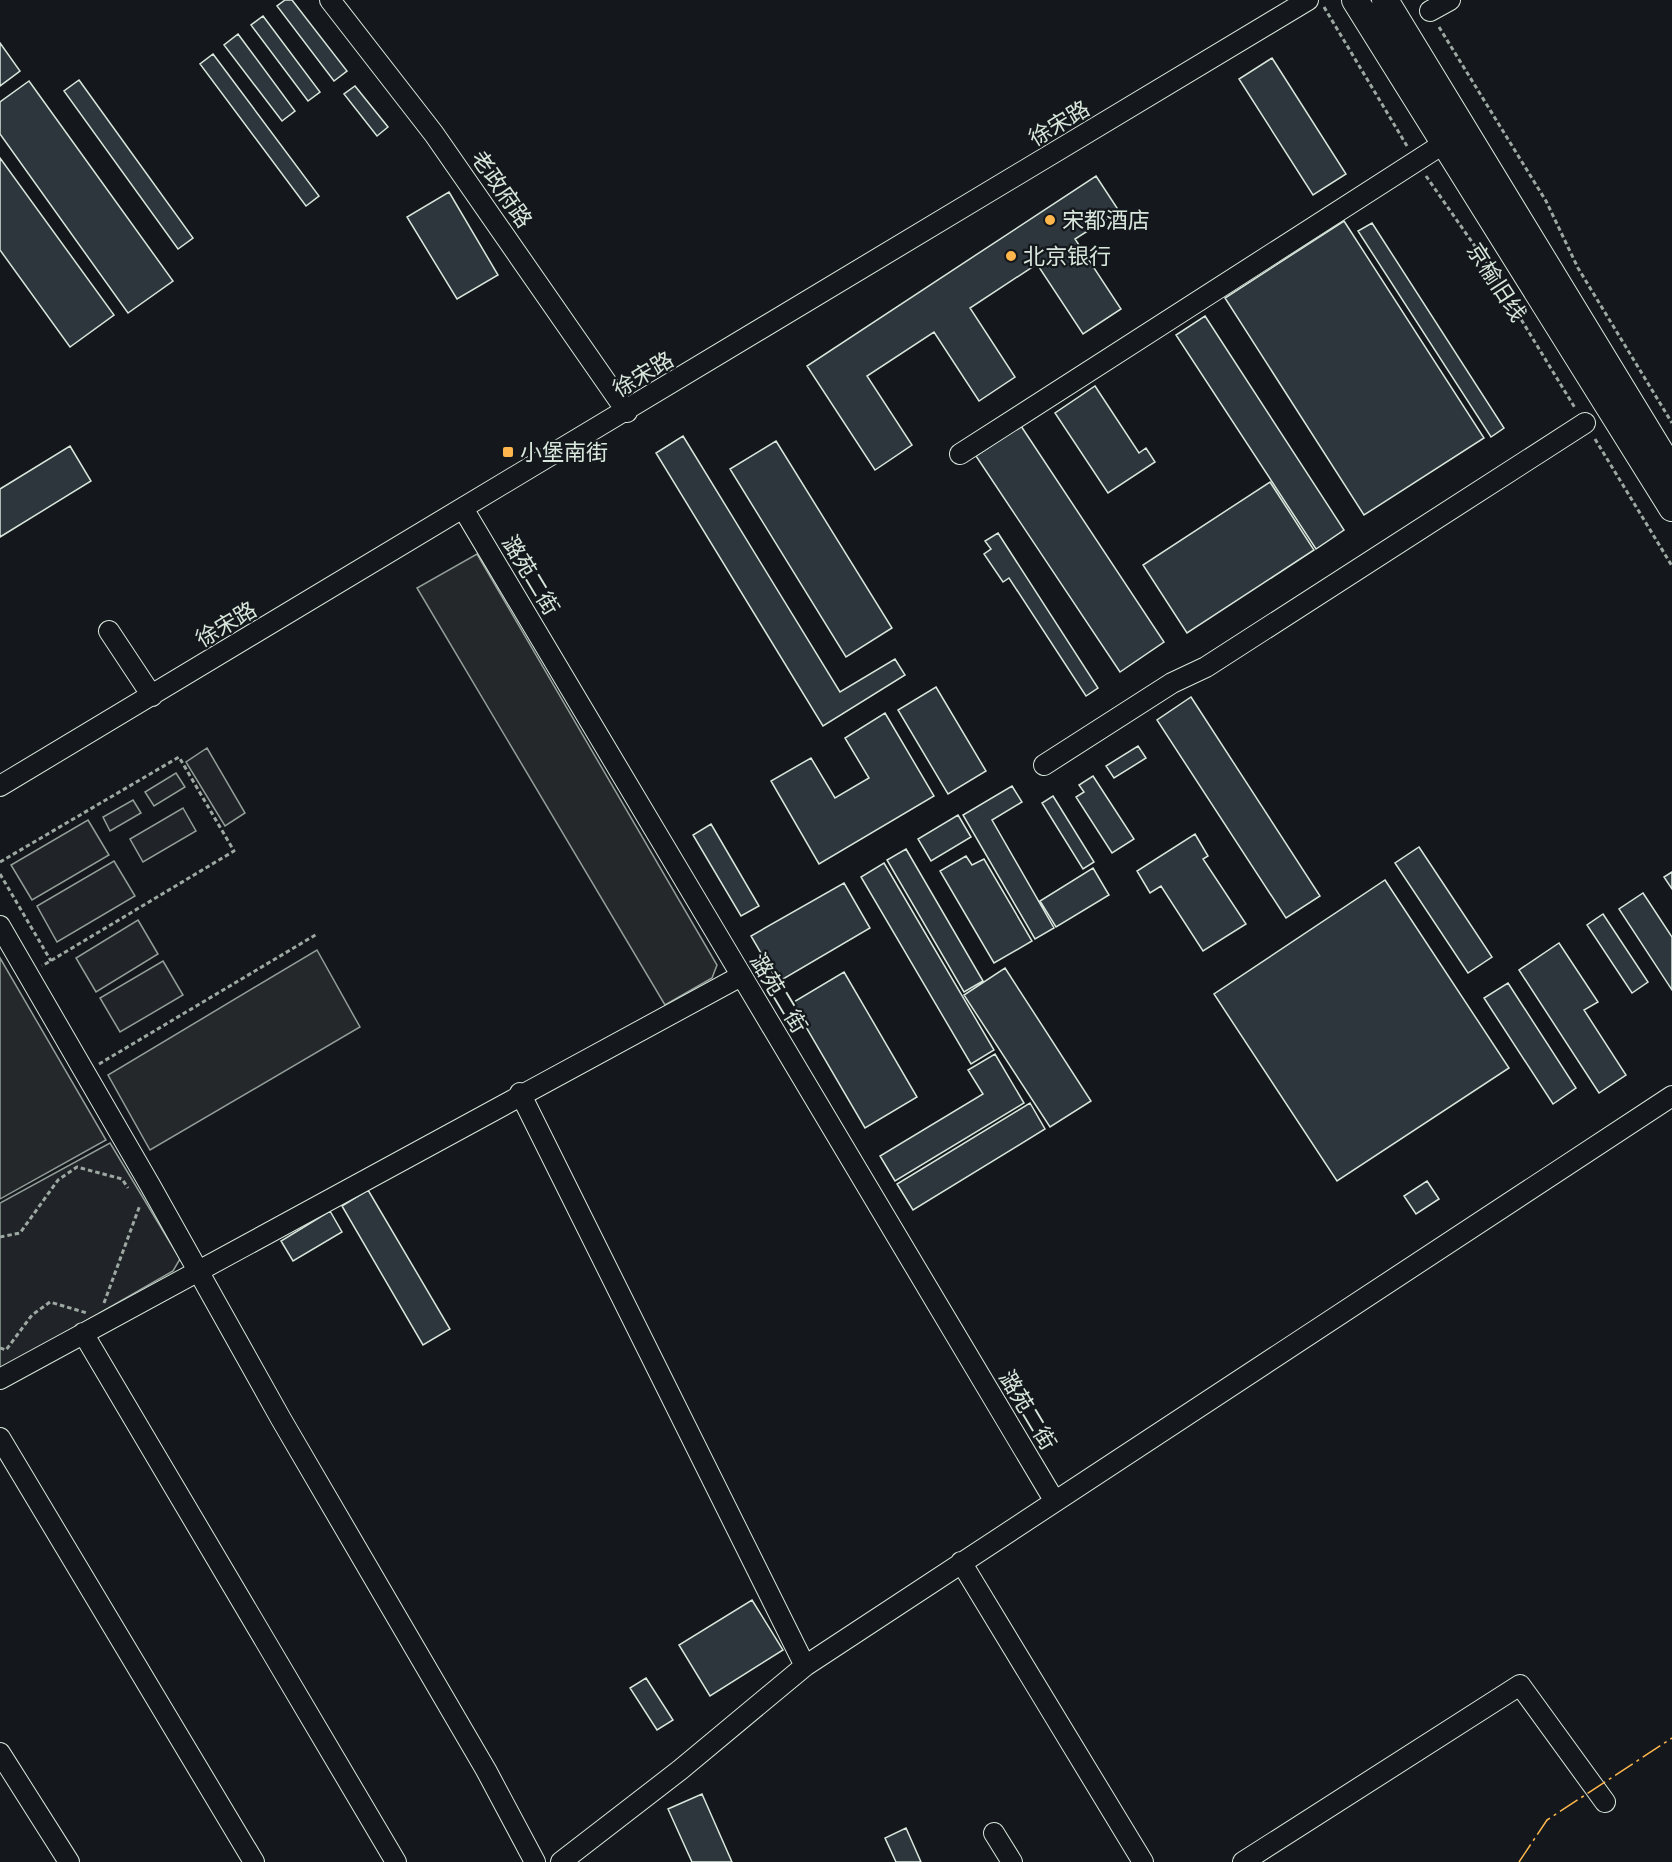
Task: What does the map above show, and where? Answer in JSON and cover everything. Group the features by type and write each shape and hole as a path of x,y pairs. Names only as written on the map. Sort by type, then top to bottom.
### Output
{"main road":[{"name":"京榆旧线","path":"1355,0 1672,508"},
{"path":"1385,0 1672,471"}],"street":[{"name":"老政府路","path":"330,0 434,134 627,412"},
{"name":"徐宋路","path":"0,786 464,510 1308,0"},
{"path":"1430,11 1450,0"},
{"path":"960,454 1443,144"},
{"path":"1044,765 1172,683 1206,667 1585,423"},
{"name":"潞苑二街","path":"464,510 1054,1500"},
{"path":"109,631 152,696"},
{"path":"0,926 85,1073 142,1190 199,1272 280,1419 486,1770 536,1862"},
{"path":"0,1379 741,975"},
{"path":"520,1094 805,1666"},
{"path":"561,1862 680,1770 805,1666 1054,1500 1672,1096"},
{"path":"91,1329 396,1862"},
{"path":"0,1438 254,1862"},
{"path":"961,1562 1143,1862"},
{"path":"1243,1862 1520,1685 1605,1802"},
{"path":"0,1753 69,1862"},
{"path":"994,1833 1012,1862"}],"path":[{"name":"京榆旧线","path":"1320,0 1416,160 1488,265 1672,566"},
{"path":"1430,11 1546,201 1578,268 1672,423"},
{"path":"0,862 179,757 234,851 51,961 0,874"},
{"path":"85,1073 317,934"},
{"path":"0,1237 20,1233 58,1180 76,1167 122,1179 142,1190 140,1204 91,1329"},
{"path":"0,1348 6,1350 32,1315 50,1302 84,1310 91,1329"}],"shaded area":[{"path":"477,554 717,965 712,978 665,1005 417,588"},
{"path":"207,748 245,813 225,826 186,762"},
{"path":"176,773 185,787 154,806 145,792"},
{"path":"133,800 141,813 110,831 103,817"},
{"path":"183,808 196,831 143,862 130,839"},
{"path":"88,820 109,855 32,900 11,865"},
{"path":"114,861 135,896 57,942 37,906"},
{"path":"138,920 158,954 96,992 76,958"},
{"path":"317,950 360,1027 150,1150 108,1075"},
{"path":"0,958 106,1140 0,1199"},
{"path":"163,961 183,995 120,1032 100,998"},
{"path":"110,1143 180,1259 173,1271 0,1370 0,1203"}],"building":[{"path":"285,0 292,0 347,71 334,81 277,6"},
{"path":"263,16 320,92 308,101 251,25"},
{"path":"238,34 295,111 282,121 224,45"},
{"path":"0,43 20,71 0,86"},
{"path":"213,54 319,196 306,206 200,64"},
{"path":"1272,58 1346,174 1313,195 1239,79"},
{"path":"79,80 193,238 178,249 64,91"},
{"path":"29,81 173,281 128,313 0,134 0,102"},
{"path":"355,86 388,127 377,136 344,94"},
{"path":"0,158 114,315 70,347 0,250"},
{"path":"1096,176 1119,211 1075,239 1121,309 1083,334 1037,264 970,308 1015,377 979,401 934,332 867,376 912,445 875,470 807,366"},
{"path":"449,192 498,275 457,299 407,217"},
{"path":"1344,221 1484,438 1364,515 1225,298"},
{"path":"1372,223 1504,428 1491,437 1358,231"},
{"path":"1205,316 1344,530 1316,549 1176,335"},
{"path":"1095,386 1139,453 1146,448 1155,462 1108,493 1055,413"},
{"path":"1021,426 1164,642 1120,672 976,456"},
{"path":"683,436 840,692 895,659 905,675 823,726 656,453"},
{"path":"776,441 892,628 846,657 730,469"},
{"path":"70,446 91,481 0,537 0,489"},
{"path":"1270,482 1314,550 1187,633 1143,565"},
{"path":"998,533 1098,688 1086,696 1009,578 1003,582 984,554 991,549 985,541"},
{"path":"936,687 986,771 948,794 898,710"},
{"path":"1191,697 1320,896 1286,918 1157,720"},
{"path":"885,713 934,796 819,864 771,781 811,758 835,798 869,778 845,738"},
{"path":"1138,746 1146,758 1114,778 1106,766"},
{"path":"1093,776 1134,839 1112,853 1076,797 1084,792 1079,785"},
{"path":"1012,786 1022,802 992,820 1054,928 1035,939 963,815"},
{"path":"1053,796 1094,862 1083,869 1042,803"},
{"path":"958,815 971,837 931,861 918,839"},
{"path":"711,824 759,906 741,916 693,835"},
{"path":"1195,834 1208,856 1203,859 1246,924 1203,951 1161,886 1150,893 1137,871"},
{"path":"1419,847 1492,957 1468,973 1395,863"},
{"path":"906,849 983,981 964,992 887,860"},
{"path":"966,856 972,865 984,859 1032,941 994,963 940,871"},
{"path":"884,863 994,1050 971,1064 861,877"},
{"path":"1093,868 1109,895 1056,927 1040,901"},
{"path":"1672,872 1672,889 1664,877"},
{"path":"1385,880 1509,1068 1337,1181 1214,994"},
{"path":"844,883 870,928 778,982 751,936"},
{"path":"1643,893 1672,937 1672,990 1619,909"},
{"path":"1603,914 1648,982 1632,993 1587,925"},
{"path":"1559,943 1598,1002 1584,1010 1626,1075 1599,1093 1519,970"},
{"path":"1005,968 1091,1101 1050,1127 964,995"},
{"path":"844,972 917,1097 865,1128 792,1003"},
{"path":"1508,983 1576,1088 1553,1104 1484,998"},
{"path":"995,1054 1024,1103 895,1181 880,1156 983,1094 968,1070"},
{"path":"1030,1103 1045,1129 913,1210 897,1184"},
{"path":"1427,1181 1439,1199 1416,1214 1404,1196"},
{"path":"368,1190 450,1329 423,1345 342,1206"},
{"path":"330,1211 342,1232 293,1261 281,1241"},
{"path":"752,1600 783,1650 710,1696 679,1645"},
{"path":"646,1678 673,1720 657,1730 630,1688"},
{"path":"702,1794 732,1862 692,1862 668,1809"},
{"path":"906,1828 921,1862 896,1862 885,1838"}],"power":[{"path":"1519,1862 1547,1820 1672,1738"}],"place":[{"name":"宋都酒店","path":"1050,220"},
{"name":"北京银行","path":"1011,256"},
{"name":"小堡南街","path":"508,452"}]}
